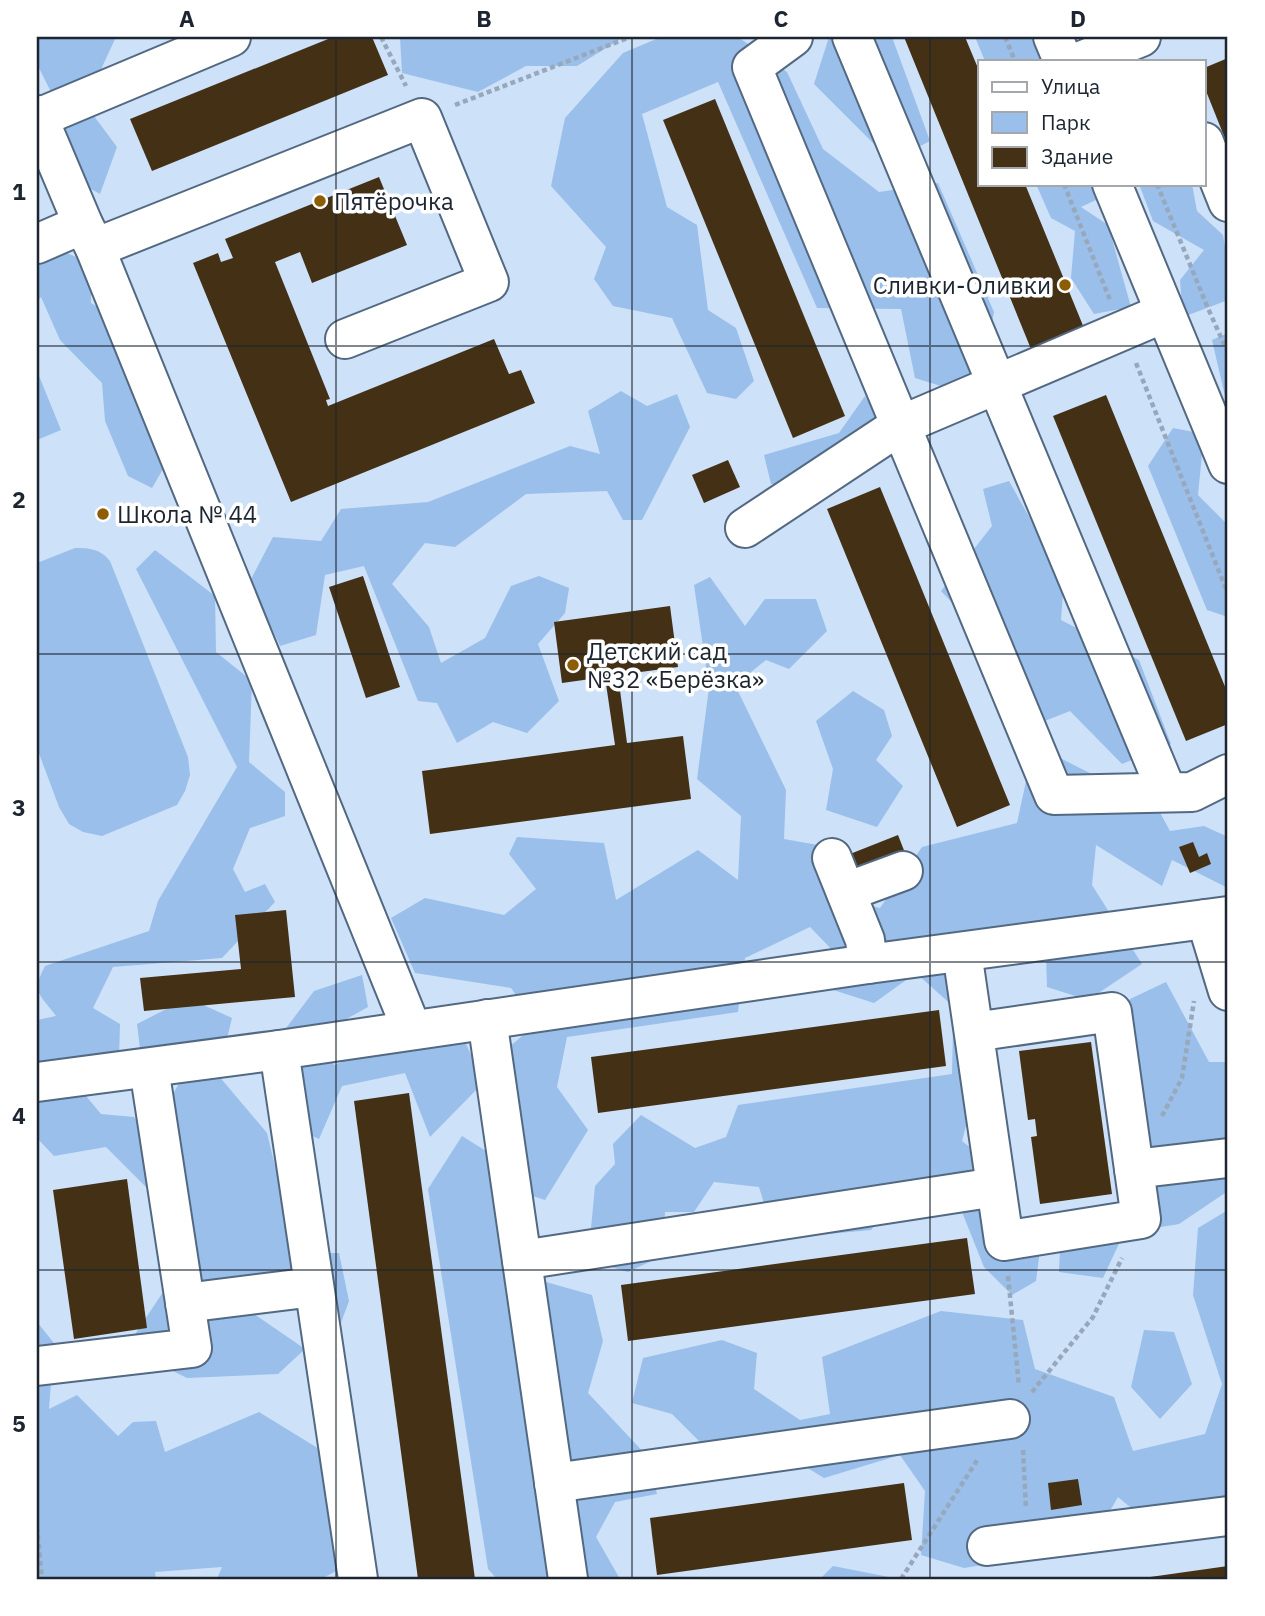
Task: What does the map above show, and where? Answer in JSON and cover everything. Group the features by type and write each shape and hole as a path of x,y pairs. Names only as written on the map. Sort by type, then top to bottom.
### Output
{"street":[{"path":"231,37 37,117 89,236 412,1030"},
{"path":"793,37 752,67 1054,795 1192,792 1228,774"},
{"path":"852,37 1167,792"},
{"path":"1053,37 1063,60"},
{"path":"1084,60 1141,37"},
{"path":"37,244 89,236 422,118 489,282 345,339"},
{"path":"1206,147 1228,202"},
{"path":"1113,186 1228,464"},
{"path":"745,528 899,426 1164,313"},
{"path":"868,964 865,940 839,875 903,870"},
{"path":"37,1082 1217,917 1211,994"},
{"path":"962,952 1004,1241 1141,1219 1112,1012 974,1032"},
{"path":"487,1019 568,1579"},
{"path":"279,1050 358,1579"},
{"path":"37,1366 192,1348 149,1068"},
{"path":"1134,1169 1228,1158"},
{"path":"522,1260 996,1187"},
{"path":"185,1303 314,1287"},
{"path":"554,1483 1010,1419"},
{"path":"987,1546 1228,1516"}],"path":[{"path":"382,37 422,118 630,37"},
{"path":"1006,37 1015,60"},
{"path":"1065,186 1228,594"},
{"path":"1158,186 1228,353"},
{"path":"1158,1123 1182,1077 1211,994"},
{"path":"37,1527 42,1579"}],"green space":[{"path":"37,37 116,37 85,104 117,147 100,194 40,160 55,100 37,64"},
{"path":"400,37 624,37 577,66 526,66 478,92 402,73"},
{"path":"661,37 738,37 787,72 823,149 879,192 938,183 994,312 982,354 960,392 915,378 901,309 817,308 718,82 642,114 667,207 697,225 708,310 736,328 754,381 736,399 707,393 672,318 613,306 594,279 606,247 551,186 565,118 623,53"},
{"path":"829,37 892,37 930,141 891,161 814,84"},
{"path":"975,37 1043,37 1047,60 985,60"},
{"path":"1037,186 1126,186 1081,207 1108,225 1131,307 1094,314 1071,278 1075,231 1051,218"},
{"path":"1140,186 1192,186 1197,211 1223,235 1228,265 1228,300 1183,317 1180,280 1204,250 1153,221"},
{"path":"37,241 91,263 91,303 110,315 141,388 163,469 152,488 128,476 105,421 102,383 60,340 41,297 37,301"},
{"path":"1228,333 1228,409 1212,340"},
{"path":"37,371 61,430 37,440"},
{"path":"621,391 647,406 677,394 690,427 642,520 623,520 607,491 526,494 455,547 425,543 392,584 429,627 441,663 485,638 511,586 539,576 569,588 565,613 538,644 559,701 527,733 493,722 457,743 437,703 418,701 364,566 325,575 316,635 280,646 250,581 273,537 321,541 341,509 428,502 570,446 600,454 588,411"},
{"path":"865,396 880,421 839,484 771,484 764,455 839,433"},
{"path":"1173,428 1204,434 1198,495 1228,525 1228,617 1207,610 1148,466"},
{"path":"1009,481 1064,579 1061,620 1139,660 1171,744 1122,764 1070,711 1017,732 1010,664 941,591 992,526 983,489"},
{"path":"75,548 94,550 110,561 188,757 190,775 177,805 102,836 83,832 69,824 59,807 37,748 37,563"},
{"path":"155,550 215,596 216,652 252,681 249,762 285,792 285,816 250,828 233,869 245,892 265,884 275,902 222,958 113,967 93,1008 120,1024 119,1059 37,1070 37,1020 56,1016 41,997 38,988 45,966 149,931 158,901 237,767 136,569"},
{"path":"710,577 745,626 765,599 816,599 827,631 789,669 766,660 735,685 786,790 784,839 841,849 825,895 880,908 922,847 1017,823 1028,772 1060,758 1157,807 1170,831 1204,826 1228,837 1228,888 1172,860 1162,886 1096,845 1092,885 1142,964 1088,1000 1047,987 1045,924 981,932 956,1009 916,973 874,1003 827,988 838,956 810,927 745,958 738,1012 567,1037 557,1087 588,1130 545,1200 523,1193 479,1087 430,1137 405,1073 342,1086 319,1139 282,1122 300,1094 259,1064 314,991 362,975 368,1007 314,1037 334,1065 390,1044 463,1037 479,1073 536,1024 511,988 415,973 391,918 425,898 504,915 536,889 509,854 517,837 604,843 616,900 698,850 738,880 741,816 697,779 709,688 694,585"},
{"path":"853,691 884,710 892,736 876,760 903,786 877,827 826,810 833,769 816,721"},
{"path":"1166,982 1209,1062 1228,1062 1228,1191 1179,1224 1124,1233 1103,1278 1059,1272 1061,1223 1130,1209 1103,1039 1130,999"},
{"path":"188,998 232,1018 218,1075 267,1133 296,1253 339,1253 349,1301 339,1328 288,1278 254,1314 305,1349 278,1374 187,1378 126,1348 165,1289 148,1189 106,1147 54,1156 37,1138 37,1097 81,1090 101,1114 134,1117 174,1170 168,1103 186,1071 140,1049 137,1024"},
{"path":"953,1028 989,1038 962,1141 1001,1172 991,1222 1040,1250 1036,1281 1012,1295 984,1267 962,1212 899,1194 871,1230 775,1239 759,1187 714,1182 694,1212 665,1212 662,1256 628,1272 588,1260 595,1186 615,1164 613,1144 641,1115 695,1148 726,1137 738,1105 952,1074"},
{"path":"462,1136 494,1156 508,1283 546,1282 592,1295 603,1341 588,1393 648,1457 657,1494 615,1502 596,1537 620,1579 497,1579 488,1569 428,1189"},
{"path":"1228,1210 1228,1520 1161,1533 1118,1497 1089,1547 964,1568 921,1555 925,1491 900,1455 824,1478 796,1461 727,1469 672,1414 632,1403 643,1358 722,1340 757,1353 754,1389 800,1420 830,1414 822,1357 941,1311 1023,1320 1035,1369 1114,1397 1133,1451 1205,1434 1222,1384 1193,1295 1198,1228"},
{"path":"37,1322 54,1343 49,1409 77,1395 118,1436 133,1422 156,1421 165,1452 259,1412 324,1452 342,1568 321,1579 217,1579 222,1567 155,1572 156,1579 37,1579"},
{"path":"1144,1330 1174,1332 1192,1384 1160,1419 1131,1387"},
{"path":"833,1566 899,1579 820,1579"}],"building":[{"path":"333,37 372,37 388,75 152,171 130,119"},
{"path":"904,37 965,37 978,68 978,186 1026,186 1084,328 1031,349"},
{"path":"1228,58 1228,146 1206,91 1206,67"},
{"path":"715,99 845,416 793,438 663,120"},
{"path":"379,177 407,245 312,283 300,252 275,262 330,399 326,400 328,406 494,339 509,374 521,370 535,403 291,502 193,263 218,253 221,262 233,258 225,239"},
{"path":"1106,395 1228,694 1228,724 1186,741 1053,416"},
{"path":"728,460 740,487 704,503 692,475"},
{"path":"880,487 1010,805 957,827 827,509"},
{"path":"363,576 400,687 366,698 329,587"},
{"path":"670,606 678,667 618,675 627,743 683,736 691,799 430,834 422,771 615,745 605,677 562,683 554,622"},
{"path":"898,835 907,858 859,877 850,854"},
{"path":"1193,842 1199,857 1207,853 1211,864 1190,873 1179,847"},
{"path":"286,910 295,997 144,1011 140,978 241,969 235,915"},
{"path":"939,1010 946,1066 598,1113 591,1057"},
{"path":"1091,1042 1112,1194 1040,1204 1031,1137 1037,1136 1035,1119 1028,1120 1019,1051"},
{"path":"409,1093 475,1579 418,1579 354,1101"},
{"path":"127,1179 147,1328 74,1339 53,1190"},
{"path":"967,1238 975,1294 628,1341 621,1285"},
{"path":"1078,1479 1082,1505 1051,1510 1048,1483"},
{"path":"904,1483 912,1540 657,1575 650,1518"},
{"path":"1228,1566 1228,1579 1143,1579 1143,1578"}],"place":[{"name":"Пятёрочка","path":"320,201"},
{"name":"Сливки-Оливки","path":"1065,285"},
{"name":"Школа № 44","path":"103,514"},
{"name":"Детский сад №32 «Берёзка»","path":"573,665"}]}
